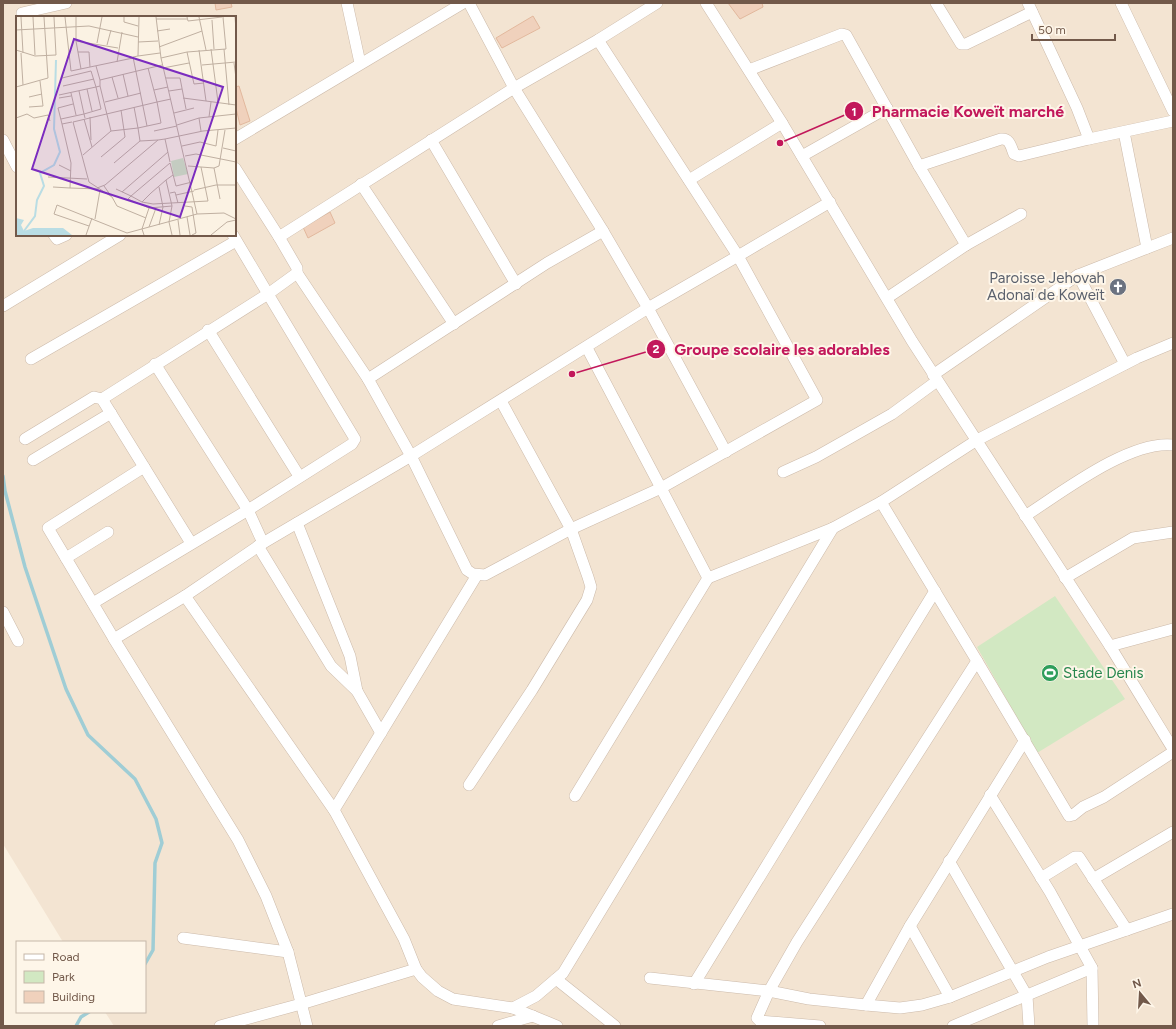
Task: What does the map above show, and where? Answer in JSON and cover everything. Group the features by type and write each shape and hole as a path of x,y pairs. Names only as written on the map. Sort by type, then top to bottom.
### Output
{"street":[{"path":"22,11 66,3"},
{"path":"347,3 360,63"},
{"path":"236,138 254,129 360,63 463,3"},
{"path":"469,3 514,88 603,231 648,308 726,452"},
{"path":"279,237 514,88 598,40 657,3"},
{"path":"706,3 782,123 935,378 977,440 1024,516 1110,646 1173,749"},
{"path":"936,3 961,44 966,44 1030,8 1089,139"},
{"path":"1121,3 1173,111"},
{"path":"749,70 842,34 846,35 919,166 966,245"},
{"path":"236,170 279,237 297,268 297,273 368,379 411,456 467,570 477,575 485,575 570,529 661,488 817,400 738,256 598,40"},
{"path":"802,156 887,108"},
{"path":"919,166 1005,138 1014,154 1019,156 1173,121"},
{"path":"689,180 782,123"},
{"path":"1124,132 1148,248"},
{"path":"3,140 16,165"},
{"path":"431,140 516,284"},
{"path":"361,184 454,324"},
{"path":"114,639 186,596 260,545 411,456 587,348 648,308 830,202"},
{"path":"887,298 966,245 1021,214"},
{"path":"368,379 516,284 603,231"},
{"path":"55,236 57,239 64,236"},
{"path":"3,306 118,236"},
{"path":"31,359 235,238 355,439 352,444 299,476 248,510 93,603"},
{"path":"783,472 816,457 892,414 935,378 1078,276 1173,238"},
{"path":"25,440 94,397 102,398 208,330 268,294 297,273"},
{"path":"1078,276 1125,364"},
{"path":"208,330 299,476"},
{"path":"575,796 708,578 833,528 880,502 977,440 1125,364 1173,343"},
{"path":"587,348 708,578"},
{"path":"156,364 248,510 260,545 331,666 357,691 381,733"},
{"path":"102,398 191,544"},
{"path":"469,785 532,690 587,600 591,587 586,567 570,529 501,401"},
{"path":"33,460 111,413"},
{"path":"1024,516 1118,458 1143,448 1173,445"},
{"path":"144,467 48,528 114,639 238,840 266,896 288,952 307,1026"},
{"path":"880,502 1025,740 1069,816 1073,815 1083,807 1104,797 1173,752"},
{"path":"297,523 350,656 357,691"},
{"path":"513,1008 536,996 563,973 833,528"},
{"path":"66,558 108,532"},
{"path":"1065,578 1133,538 1173,532"},
{"path":"334,810 477,575"},
{"path":"694,984 935,591"},
{"path":"186,596 334,810 404,939 416,969 438,991 453,999 513,1008 536,1020 557,1026"},
{"path":"3,612 18,641"},
{"path":"1110,646 1173,629"},
{"path":"820,1026 757,1020 769,991 797,942 977,661"},
{"path":"866,1005 910,926 1025,740"},
{"path":"990,795 1041,878 1081,946 1092,968 1094,1026"},
{"path":"1093,879 1173,832"},
{"path":"1041,878 1077,857 1079,858 1127,930"},
{"path":"950,861 1027,996 1029,1026"},
{"path":"650,978 769,991 809,999 900,1008 922,1005 950,997 1081,946 1173,914"},
{"path":"910,926 950,997"},
{"path":"183,938 288,952"},
{"path":"953,1026 980,1021 1027,996 1092,968"},
{"path":"220,1026 301,1004 416,969"},
{"path":"556,979 615,1026"},
{"path":"498,1026 536,1020"}],"shaded area":[{"path":"3,3 1173,3 1173,1026 114,1026 106,1013 146,1013 146,941 62,941 3,844"}],"green space":[{"name":"Stade Denis","path":"1055,596 1125,699 1037,753 977,647"}],"building":[{"path":"215,3 231,3 232,7 216,10"},
{"path":"728,3 762,3 763,7 740,19"},
{"path":"533,16 540,28 502,48 496,38"},
{"path":"239,86 250,121 240,125 236,108 236,87"},
{"path":"330,212 335,223 308,238 303,227"}],"waterway":[{"path":"3,476 5,491 25,567 66,689 88,735 135,779 156,819 162,843 155,863 153,950 146,962"},
{"path":"76,1026 81,1017 87,1013"}],"place":[{"name":"Pharmacie Koweït marché","path":"780,143"},
{"name":"Paroisse Jehovah Adonaï de Koweït","path":"1118,287"},
{"name":"Groupe scolaire les adorables","path":"572,374"},
{"name":"Stade Denis","path":"1050,673"}]}
